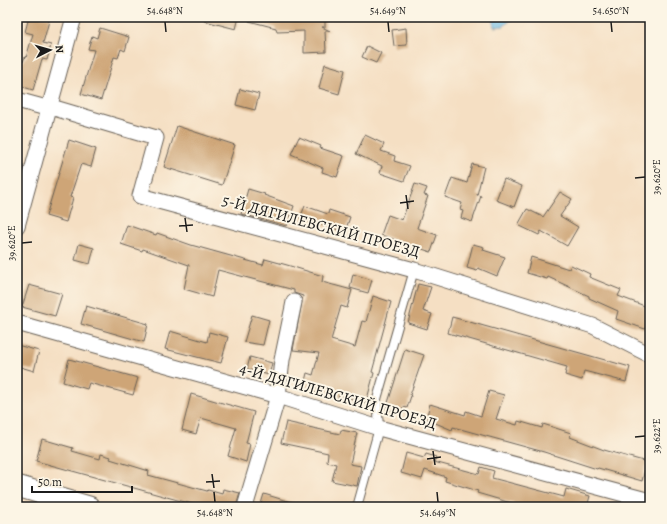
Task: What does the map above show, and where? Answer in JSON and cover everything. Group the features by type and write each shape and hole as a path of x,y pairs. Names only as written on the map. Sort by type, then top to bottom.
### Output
{"street":[{"path":"17,226 51,108 74,17"},
{"path":"17,100 51,108"},
{"name":"5-Й ДЯГИЛЕВСКИЙ ПРОЕЗД","path":"51,108 156,138 140,196 414,270 593,326 650,355"},
{"path":"245,507 278,396 282,360 294,302"},
{"name":"4-Й ДЯГИЛЕВСКИЙ ПРОЕЗД","path":"17,323 278,396 379,428 650,501"},
{"path":"17,486 89,507"}],"lane":[{"path":"357,507 379,428 377,399 414,270"}],"water":[{"path":"492,17 514,17 504,26 494,27"}],"building":[{"path":"29,17 50,17 43,43 51,45 47,60 42,59 33,90 17,85 17,60 23,62 25,57 26,58 33,34 25,32"},
{"path":"205,17 239,17 236,29 205,21"},
{"path":"250,17 325,17 325,27 322,27 330,31 325,31 326,52 304,53 304,31 277,32 276,28 249,21"},
{"path":"100,28 129,37 125,51 121,49 118,58 114,57 101,100 81,94 94,50 88,49 92,36 97,38"},
{"path":"406,28 407,45 394,46 392,30"},
{"path":"367,46 381,53 376,63 362,57"},
{"path":"325,64 345,70 339,94 319,88"},
{"path":"240,89 259,94 255,110 236,105"},
{"path":"177,126 235,145 222,185 164,167"},
{"path":"365,135 384,144 381,151 395,156 394,161 410,166 404,181 380,173 382,166 356,154"},
{"path":"299,137 321,146 320,148 344,156 337,177 322,172 323,168 291,154"},
{"path":"69,140 96,149 91,167 81,164 70,197 73,198 66,222 46,216"},
{"path":"472,164 484,167 477,195 481,196 472,222 461,218 463,211 460,210 462,203 445,197 452,178 467,183"},
{"path":"504,179 522,186 514,207 496,200"},
{"path":"415,184 427,188 424,195 428,196 417,228 437,235 431,252 381,235 388,215 402,220"},
{"path":"248,189 265,194 264,195 294,206 287,226 241,214"},
{"path":"560,192 572,199 560,216 578,227 567,246 541,231 539,235 518,225 527,209 543,217"},
{"path":"305,206 328,214 329,210 350,217 345,232 300,218"},
{"path":"127,225 156,235 157,233 191,245 263,265 265,259 287,265 323,276 322,282 352,290 347,308 341,306 331,340 355,347 362,321 366,322 373,296 391,302 372,372 374,373 366,403 339,395 338,399 303,389 307,373 313,375 319,353 293,350 303,296 294,293 294,290 218,270 212,297 184,289 189,265 143,249 142,251 121,244"},
{"path":"79,244 94,248 90,264 75,260"},
{"path":"473,244 484,247 483,250 505,257 497,276 478,268 477,271 467,268"},
{"path":"531,257 569,269 571,265 590,274 589,277 621,290 618,296 650,308 650,316 645,329 616,319 618,311 589,298 589,296 548,277 547,279 527,273"},
{"path":"353,274 372,280 368,293 350,288"},
{"path":"418,284 431,287 423,311 432,314 427,329 408,323"},
{"path":"29,285 62,294 55,316 22,307"},
{"path":"86,306 148,324 144,342 81,324"},
{"path":"252,315 269,320 263,345 244,342"},
{"path":"452,317 630,367 626,382 584,371 582,380 565,375 567,367 448,333"},
{"path":"170,331 207,342 209,332 228,337 221,363 165,349"},
{"path":"17,345 39,351 34,371 17,366"},
{"path":"405,349 424,355 407,408 403,407 401,413 386,409"},
{"path":"250,357 272,363 269,375 247,369"},
{"path":"69,359 138,378 133,395 89,383 87,389 63,382"},
{"path":"489,391 504,395 496,419 517,425 518,421 542,428 543,424 571,433 570,437 604,450 647,462 642,481 453,427 452,430 426,419 430,404 465,415 466,411 481,416"},
{"path":"191,394 254,412 246,443 250,444 246,462 228,456 236,428 201,418 196,434 182,430"},
{"path":"286,422 340,434 341,430 357,433 350,464 361,466 357,486 332,481 336,464 327,462 328,453 281,443"},
{"path":"42,439 73,448 72,451 100,459 101,454 111,457 110,459 149,471 148,475 222,494 223,489 240,493 236,507 203,507 36,461"},
{"path":"406,453 424,458 426,454 436,457 434,462 479,474 481,467 494,471 492,478 564,497 566,489 590,496 587,507 525,507 477,493 478,491 445,481 446,477 425,470 422,479 401,473"},
{"path":"264,494 297,504 297,507 260,507"}]}
